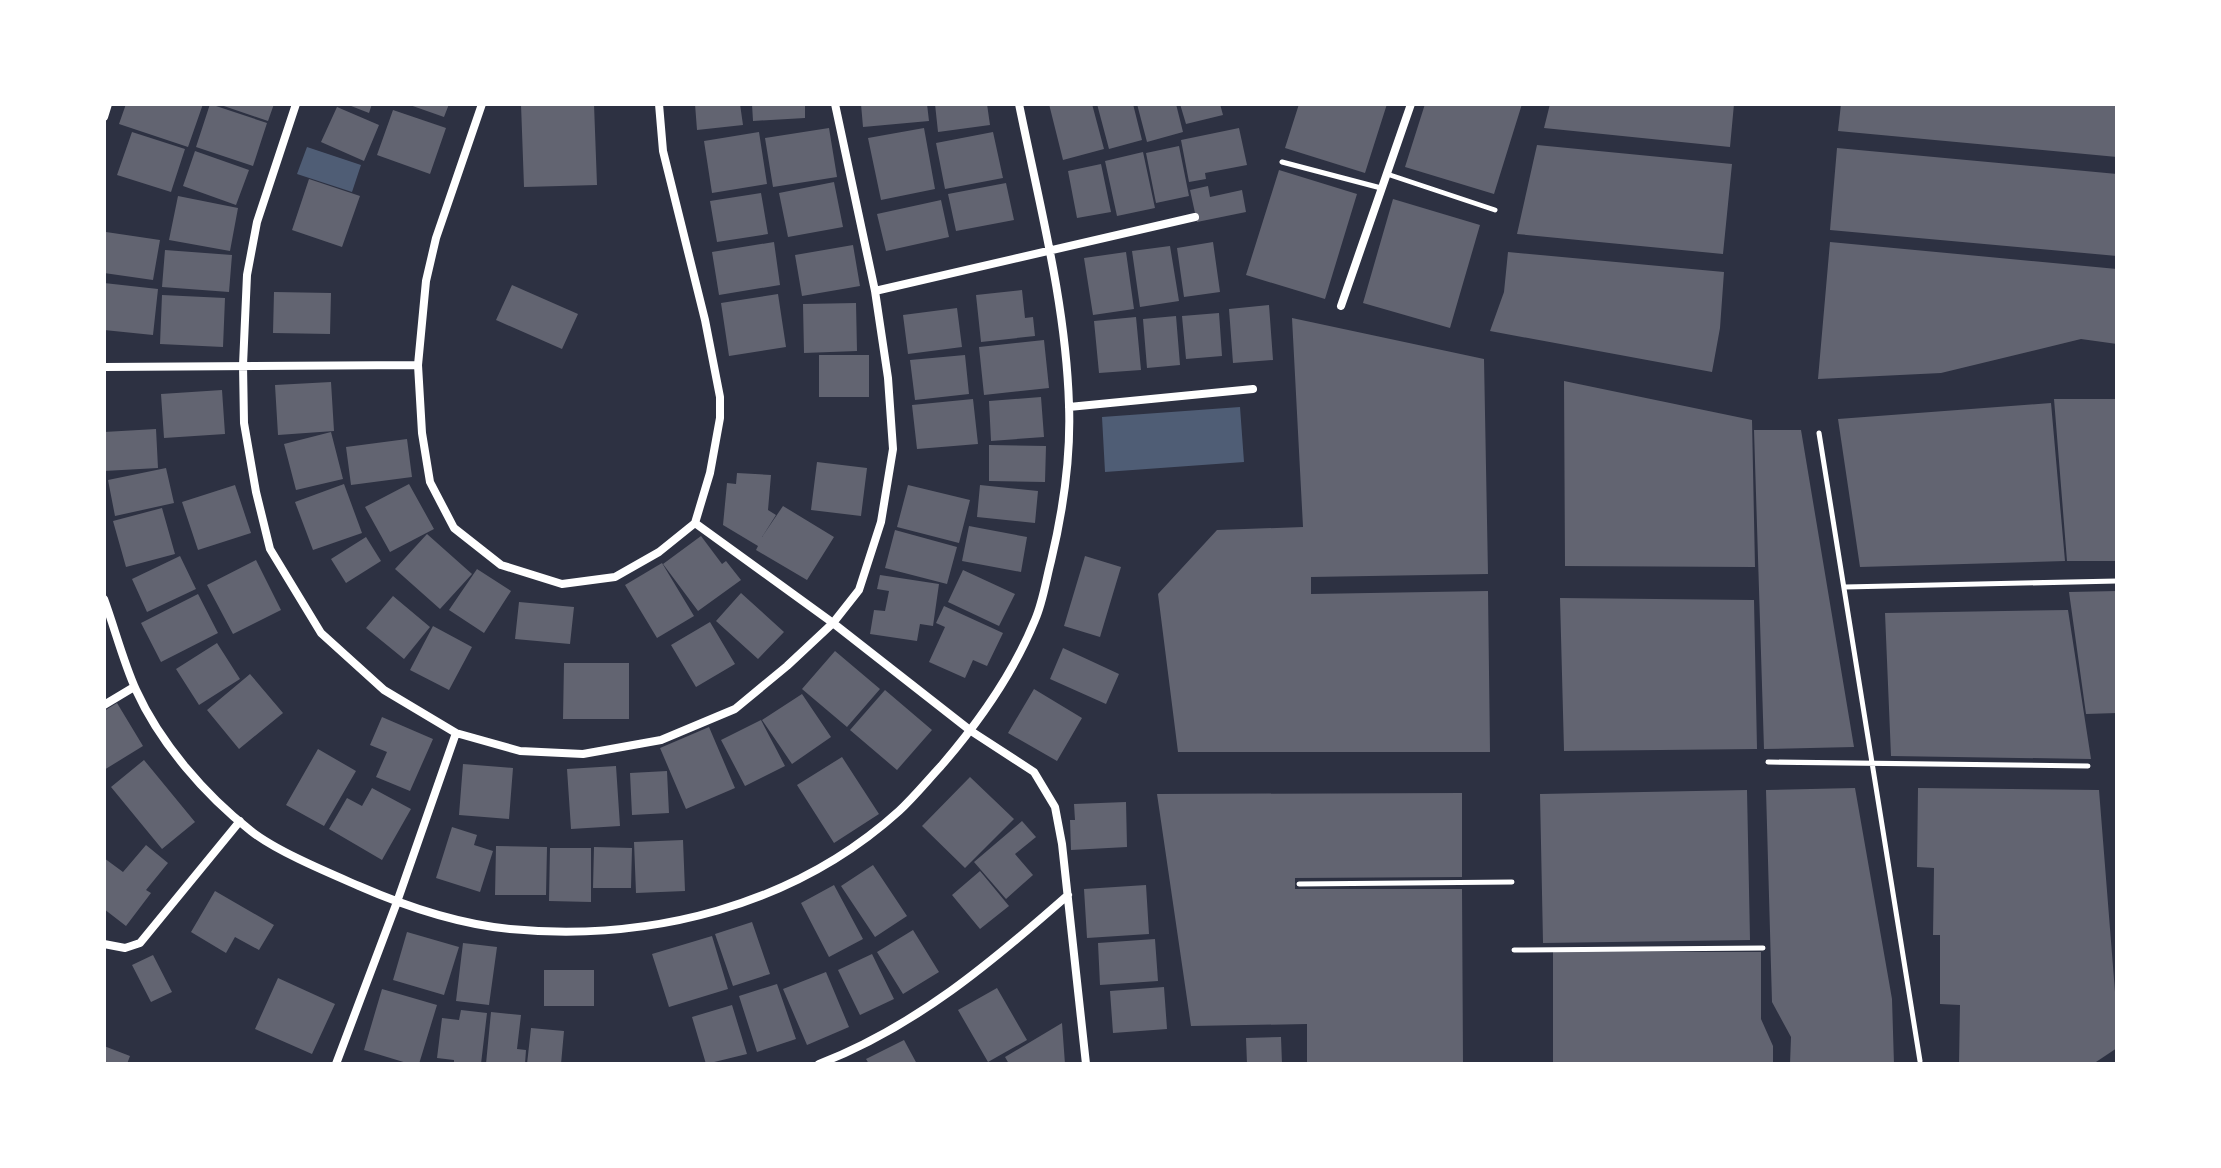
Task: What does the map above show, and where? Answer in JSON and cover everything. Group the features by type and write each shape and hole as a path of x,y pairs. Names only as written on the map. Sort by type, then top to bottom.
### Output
{"street":[{"path":"104,117 108,104"},
{"path":"296,104 257,222 247,275 244,423 270,549 321,633 384,690 456,733 520,751 583,754 661,740 735,709 833,623 859,590 881,522 893,449 888,378 875,291 835,104"},
{"path":"482,104 436,238 426,281 418,365 422,433 430,482 454,528 501,565 562,584 615,577 659,552 695,523 710,473 720,418 720,397 705,320 663,151 659,104"},
{"path":"104,599 134,687 149,715 181,759 254,834 329,874 397,902 454,919 510,929 617,931 710,915 790,885 851,848 900,810 971,731 1006,680 1037,617 1062,513 1069,407 1050,251 1019,104"},
{"path":"1341,306 1411,104"},
{"path":"875,291 1195,217"},
{"path":"104,367 418,365"},
{"path":"1069,407 1253,389"},
{"path":"695,523 833,623 971,731 1034,772 1055,807 1086,1064"},
{"path":"104,705 134,687"},
{"path":"336,1064 456,733"},
{"path":"104,944 125,948 140,943 240,821"},
{"path":"819,1064 854,1051 916,1017 999,956 1068,895"}],"lane":[{"path":"1282,162 1382,189"},
{"path":"1387,174 1495,210"},
{"path":"1819,433 1920,1061"},
{"path":"1845,587 2117,581"},
{"path":"1768,762 2088,766"},
{"path":"1299,884 1512,882"},
{"path":"1514,950 1763,948"}],"water":[{"path":"307,147 361,165 352,192 297,174"},
{"path":"1240,407 1244,462 1105,472 1102,417"}],"building":[{"path":"126,104 203,104 188,147 119,124"},
{"path":"210,104 267,123 253,166 196,147"},
{"path":"218,104 274,104 268,121"},
{"path":"346,104 372,104 369,113"},
{"path":"407,104 449,104 444,117"},
{"path":"521,104 594,104 597,185 524,187"},
{"path":"695,104 740,104 743,125 697,130"},
{"path":"752,104 805,104 805,118 753,121"},
{"path":"861,104 927,104 929,121 863,127"},
{"path":"935,104 987,104 990,125 938,132"},
{"path":"1049,104 1092,104 1104,149 1063,160"},
{"path":"1097,104 1133,104 1142,140 1109,149"},
{"path":"1137,104 1176,104 1183,132 1147,142"},
{"path":"1180,104 1220,104 1223,115 1186,124"},
{"path":"1299,104 1387,104 1365,173 1285,148"},
{"path":"1425,104 1522,104 1494,194 1405,167"},
{"path":"1550,104 1734,104 1730,147 1544,128"},
{"path":"1841,104 2117,104 2117,157 1838,131"},
{"path":"337,107 379,125 364,161 321,142"},
{"path":"393,110 446,128 430,174 377,155"},
{"path":"829,128 837,177 773,187 765,138"},
{"path":"924,128 935,189 881,200 868,138"},
{"path":"1239,128 1247,165 1205,173 1206,179 1189,182 1181,140"},
{"path":"132,132 185,149 171,192 117,175"},
{"path":"759,132 767,184 712,193 704,141"},
{"path":"993,132 1003,178 945,189 936,143"},
{"path":"1537,145 1732,164 1723,254 1517,234"},
{"path":"1179,146 1189,196 1156,203 1146,153"},
{"path":"1837,148 2117,174 2117,256 1830,230"},
{"path":"195,151 249,170 236,205 183,186"},
{"path":"1143,152 1155,208 1117,216 1105,161"},
{"path":"1101,164 1111,212 1077,218 1068,171"},
{"path":"1279,170 1357,194 1325,299 1246,275"},
{"path":"309,179 360,196 342,247 292,230"},
{"path":"834,182 843,227 788,237 779,193"},
{"path":"1006,183 1014,220 956,231 948,194"},
{"path":"1208,186 1210,197 1242,190 1246,212 1197,222 1190,190"},
{"path":"761,193 768,234 717,242 710,201"},
{"path":"178,196 238,208 230,251 169,240"},
{"path":"1393,199 1480,225 1450,328 1363,303"},
{"path":"941,200 949,237 886,251 877,214"},
{"path":"106,232 160,240 153,280 104,273"},
{"path":"774,242 780,285 719,295 712,252"},
{"path":"1213,242 1220,292 1184,297 1177,248"},
{"path":"1830,242 2117,269 2117,344 2081,339 1941,373 1818,379"},
{"path":"853,245 860,286 802,296 795,255"},
{"path":"1170,246 1179,301 1140,307 1132,251"},
{"path":"165,250 232,255 229,292 162,287"},
{"path":"1126,252 1134,309 1093,315 1084,258"},
{"path":"1508,252 1724,272 1720,328 1712,372 1490,331 1504,292"},
{"path":"104,283 158,289 153,335 104,330"},
{"path":"512,285 578,314 562,349 496,320"},
{"path":"1022,290 1025,318 1033,317 1035,336 981,342 976,295"},
{"path":"274,292 331,293 330,334 273,333"},
{"path":"778,294 786,347 729,356 721,303"},
{"path":"162,295 225,298 223,347 160,344"},
{"path":"856,303 857,351 804,353 803,304"},
{"path":"1269,305 1273,360 1233,363 1229,309"},
{"path":"957,308 962,347 908,354 903,315"},
{"path":"1219,313 1222,356 1186,359 1182,316"},
{"path":"1176,316 1180,365 1147,368 1143,319"},
{"path":"1136,317 1141,370 1099,373 1094,321"},
{"path":"1292,318 1484,359 1488,574 1311,577 1311,594 1488,591 1490,752 1178,752 1158,594 1217,530 1303,527"},
{"path":"1044,340 1049,388 984,395 979,347"},
{"path":"819,355 869,355 869,397 819,397"},
{"path":"965,355 969,394 915,400 910,360"},
{"path":"1564,381 1752,420 1755,567 1565,566"},
{"path":"331,382 334,431 278,435 275,385"},
{"path":"222,390 225,434 164,438 161,394"},
{"path":"1041,397 1044,437 991,441 989,401"},
{"path":"973,399 978,444 917,449 912,405"},
{"path":"2054,399 2117,399 2117,561 2067,561"},
{"path":"2051,403 2065,561 1860,567 1838,419"},
{"path":"156,429 158,468 104,471 104,432"},
{"path":"1754,430 1801,430 1854,747 1764,749"},
{"path":"331,432 343,479 296,490 284,444"},
{"path":"407,439 412,477 351,485 346,447"},
{"path":"989,445 1046,446 1045,482 989,481"},
{"path":"817,462 867,468 861,516 811,510"},
{"path":"166,468 174,503 115,516 108,480"},
{"path":"737,473 771,475 768,510 776,515 762,537 783,506 834,537 807,580 756,550 758,546 723,525 727,483 736,484"},
{"path":"344,484 362,533 313,550 295,502"},
{"path":"409,484 434,529 390,552 365,507"},
{"path":"235,485 251,533 198,550 182,502"},
{"path":"908,485 970,500 959,543 897,527"},
{"path":"980,485 1038,491 1035,523 977,517"},
{"path":"162,508 175,554 126,567 113,521"},
{"path":"969,526 1027,537 1021,572 962,561"},
{"path":"895,530 957,547 947,584 885,568"},
{"path":"427,534 472,574 440,609 395,569"},
{"path":"701,536 722,564 726,561 741,580 698,611 663,564"},
{"path":"366,537 381,561 346,583 331,559"},
{"path":"180,556 196,589 147,612 132,579"},
{"path":"1085,556 1121,567 1100,637 1064,626"},
{"path":"256,560 281,610 233,634 207,585"},
{"path":"662,563 694,616 657,638 625,585"},
{"path":"477,569 511,591 484,633 449,610"},
{"path":"963,570 1015,594 999,626 948,602"},
{"path":"880,575 939,584 933,626 920,624 917,641 870,634 874,610 885,611 889,591 877,589"},
{"path":"2117,591 2117,713 2086,714 2069,592"},
{"path":"741,593 784,632 758,659 716,621"},
{"path":"198,594 218,633 161,662 141,623"},
{"path":"393,596 430,627 404,659 366,628"},
{"path":"1560,598 1754,600 1757,749 1564,751"},
{"path":"519,602 574,607 570,644 515,639"},
{"path":"944,606 1003,633 987,666 973,660 965,678 929,662 945,627 936,623"},
{"path":"2068,610 2091,759 1891,756 1885,613"},
{"path":"710,622 735,664 696,687 671,645"},
{"path":"433,626 472,647 449,690 410,670"},
{"path":"217,643 240,679 199,705 176,669"},
{"path":"1063,648 1119,674 1106,704 1050,679"},
{"path":"835,651 880,689 847,727 802,689"},
{"path":"564,663 629,663 629,719 563,719"},
{"path":"250,674 283,713 239,749 207,710"},
{"path":"1034,689 1082,718 1057,761 1008,733"},
{"path":"885,690 932,730 897,770 850,730"},
{"path":"802,694 831,737 792,764 762,720"},
{"path":"117,703 143,746 104,770 104,711"},
{"path":"382,717 433,739 410,791 376,777 387,752 370,745"},
{"path":"761,720 785,766 745,786 721,740"},
{"path":"709,727 735,788 686,809 660,748"},
{"path":"318,749 356,771 324,826 286,805"},
{"path":"842,757 879,814 834,843 797,785"},
{"path":"144,760 195,822 162,849 111,787"},
{"path":"463,764 513,768 509,819 459,815"},
{"path":"616,766 620,826 571,829 567,769"},
{"path":"667,771 669,813 632,815 630,773"},
{"path":"970,777 1014,819 965,868 922,826"},
{"path":"372,788 411,809 382,860 329,829 347,798 362,806"},
{"path":"1855,788 1892,999 1894,1064 1790,1064 1791,1037 1772,1002 1766,790"},
{"path":"1918,788 2099,790 2117,1048 2093,1064 1959,1064 1960,1005 1940,1004 1940,935 1933,935 1934,868 1917,867"},
{"path":"1747,790 1750,940 1543,943 1540,794"},
{"path":"1462,793 1462,877 1295,878 1295,889 1462,889 1463,1064 1307,1064 1307,1024 1191,1026 1157,794"},
{"path":"1126,802 1127,847 1071,850 1070,820 1075,820 1074,804"},
{"path":"1022,821 1036,837 1015,854 1033,875 1006,899 974,862"},
{"path":"452,827 477,835 474,845 493,851 480,892 436,878"},
{"path":"683,840 685,891 636,893 634,842"},
{"path":"146,845 168,863 146,890 151,893 126,926 104,909 104,858 123,872"},
{"path":"496,846 547,847 546,895 495,895"},
{"path":"594,847 632,848 631,888 593,888"},
{"path":"550,848 591,848 591,902 549,901"},
{"path":"873,865 907,916 875,937 841,886"},
{"path":"980,871 1009,906 980,929 952,895"},
{"path":"834,885 863,939 829,957 801,903"},
{"path":"1146,885 1149,934 1087,938 1084,889"},
{"path":"215,891 274,925 259,950 235,937 226,953 191,932"},
{"path":"752,922 770,974 733,986 715,934"},
{"path":"913,930 939,972 903,994 877,952"},
{"path":"407,932 459,947 444,995 393,980"},
{"path":"712,936 728,989 669,1007 652,954"},
{"path":"1155,939 1158,981 1100,985 1098,943"},
{"path":"463,943 497,947 489,1005 456,1001"},
{"path":"1553,952 1761,952 1761,1019 1773,1046 1773,1064 1553,1064"},
{"path":"872,954 894,999 860,1015 838,970"},
{"path":"153,955 172,992 151,1002 132,965"},
{"path":"544,970 594,970 594,1006 544,1006"},
{"path":"826,972 849,1027 807,1045 783,989"},
{"path":"278,978 335,1004 312,1054 255,1029"},
{"path":"777,984 796,1039 757,1052 739,996"},
{"path":"1164,987 1167,1029 1113,1033 1110,991"},
{"path":"997,988 1027,1040 988,1062 958,1010"},
{"path":"382,989 437,1005 419,1064 364,1050"},
{"path":"732,1005 747,1054 706,1064 692,1017"},
{"path":"461,1010 487,1013 481,1064 454,1064 454,1060 437,1058 442,1018 459,1020"},
{"path":"491,1012 521,1015 517,1049 526,1050 525,1064 486,1064"},
{"path":"1062,1023 1065,1064 1009,1064 1005,1057"},
{"path":"531,1028 564,1031 561,1064 527,1064"},
{"path":"1281,1037 1282,1064 1247,1064 1246,1038"},
{"path":"904,1040 917,1064 869,1064 866,1059"},
{"path":"104,1046 130,1056 127,1064 104,1064"}]}
